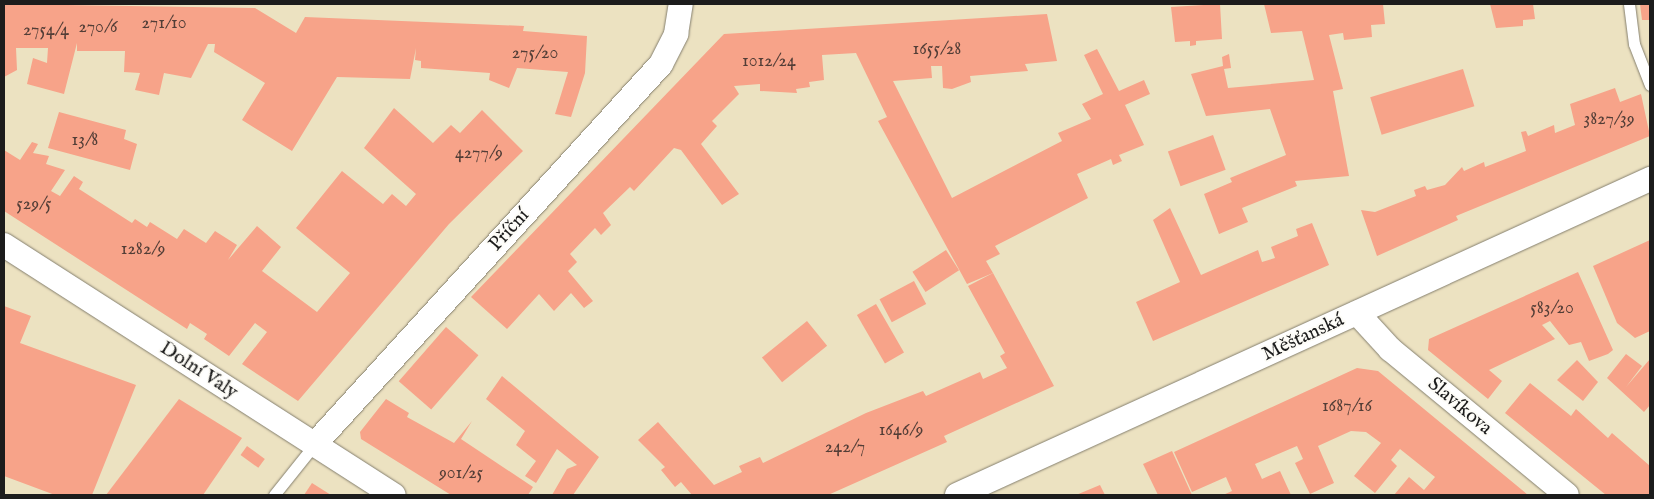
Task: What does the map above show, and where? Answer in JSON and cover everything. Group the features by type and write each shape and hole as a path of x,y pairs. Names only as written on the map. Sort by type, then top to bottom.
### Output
{"street":[{"name":"Příční","path":"314,445 661,64 676,34 680,4"},
{"name":"Měšťanská","path":"957,495 1650,179"},
{"name":"Dolní Valy","path":"4,245 394,495"},
{"name":"Slavíkova","path":"1357,313 1390,349 1567,495"}],"lane":[{"path":"1629,4 1634,44 1650,85"},
{"path":"274,495 314,445"}],"building":[{"path":"4,4 255,8 296,33 305,17 524,26 523,31 587,36 585,73 571,117 555,114 568,72 517,68 509,88 489,80 490,73 421,68 421,61 415,60 416,48 410,79 337,77 292,151 242,120 265,83 214,52 215,44 208,44 191,78 164,73 159,95 135,90 140,73 124,72 125,51 77,51 77,43 64,94 27,84 33,58 47,63 48,48 16,48 17,70 4,77"},
{"path":"1220,4 1222,39 1196,41 1196,45 1190,46 1190,41 1175,42 1171,7"},
{"path":"1264,4 1383,4 1385,24 1371,25 1372,37 1344,40 1343,33 1329,35 1343,89 1333,91 1349,176 1295,181 1297,186 1242,208 1248,222 1219,234 1204,194 1232,182 1230,178 1286,155 1270,109 1206,116 1191,74 1223,66 1222,57 1229,54 1231,68 1224,69 1228,88 1314,80 1302,31 1271,33"},
{"path":"1490,4 1533,4 1535,19 1523,20 1523,26 1496,28"},
{"path":"1640,4 1650,4 1650,20 1642,20"},
{"path":"1047,14 1057,61 1025,64 1028,71 970,76 971,82 952,89 943,88 942,66 931,66 932,78 893,81 952,198 1062,141 1058,133 1091,119 1082,104 1103,94 1084,55 1097,49 1119,91 1144,80 1150,94 1125,105 1144,145 1119,155 1122,161 1113,165 1111,159 1077,174 1088,198 995,246 1000,254 986,261 993,273 967,284 878,121 887,117 856,53 822,55 824,80 809,82 810,87 796,89 797,93 760,91 760,84 734,86 739,94 712,121 717,126 701,144 739,194 722,205 681,150 674,148 634,191 630,187 603,213 611,225 601,235 595,228 570,254 577,262 568,271 593,301 584,308 571,293 554,311 539,294 507,329 471,297 724,34"},
{"path":"1463,69 1474,106 1382,135 1370,97"},
{"path":"1615,88 1620,102 1641,94 1650,136 1456,216 1458,220 1377,256 1361,210 1375,212 1416,196 1414,190 1425,186 1427,190 1445,185 1462,167 1464,171 1484,162 1485,167 1526,151 1521,132 1526,131 1528,136 1554,125 1555,133 1575,125 1570,104"},
{"path":"394,108 433,143 451,125 460,133 482,110 523,151 449,224 298,401 242,364 267,332 255,323 229,356 204,339 207,334 190,323 187,329 4,211 4,150 20,160 32,142 38,144 33,153 49,156 46,164 65,170 51,191 60,196 74,176 83,182 79,189 132,223 135,219 147,227 150,222 177,239 184,229 206,243 215,231 237,245 228,260 257,226 281,247 262,271 317,312 350,273 296,228 342,171 383,204 392,194 406,206 416,194 364,148"},
{"path":"59,112 126,130 124,139 137,144 130,170 48,148"},
{"path":"1213,135 1226,170 1181,186 1168,151"},
{"path":"1170,208 1201,275 1258,250 1262,262 1275,258 1271,247 1298,236 1296,229 1312,223 1329,265 1153,341 1136,302 1180,282 1153,220"},
{"path":"1650,240 1650,331 1635,338 1617,323 1593,266"},
{"path":"946,250 959,270 926,292 912,272"},
{"path":"1578,272 1613,350 1608,354 1589,361 1581,342 1569,345 1550,321 1542,325 1555,339 1489,370 1502,381 1488,399 1428,350 1429,339"},
{"path":"993,273 1054,386 944,436 947,442 828,495 692,495 681,482 675,487 661,470 665,467 638,440 658,422 714,485 742,472 739,466 760,457 763,463 866,413 923,391 926,396 980,372 983,379 1007,368 1000,356 1005,353 968,286"},
{"path":"914,281 926,304 892,322 880,299"},
{"path":"876,304 904,352 885,363 857,315"},
{"path":"4,306 31,316 20,343 136,385 92,495 55,495 4,476"},
{"path":"807,321 827,346 782,382 762,358"},
{"path":"446,327 478,355 431,410 399,381"},
{"path":"1626,354 1642,366 1626,387 1650,359 1650,405 1644,412 1607,378"},
{"path":"1577,360 1598,382 1583,401 1557,380"},
{"path":"1357,368 1378,371 1528,495 1394,495 1409,477 1424,490 1435,477 1400,449 1391,460 1397,466 1375,493 1354,476 1381,443 1366,432 1351,431 1318,446 1334,483 1310,494 1295,463 1303,459 1297,446 1255,464 1262,479 1280,471 1291,495 1223,495 1232,491 1226,477 1192,492 1174,452"},
{"path":"502,376 599,457 573,495 552,495 567,469 577,465 557,449 536,483 525,476 536,461 516,445 525,431 486,399"},
{"path":"1530,383 1571,416 1576,409 1608,438 1612,433 1650,466 1650,495 1606,495 1505,413"},
{"path":"179,399 242,438 203,495 106,495"},
{"path":"386,399 409,413 407,417 454,443 472,421 461,439 533,487 528,495 451,495 361,439 360,432"},
{"path":"247,446 265,459 258,468 241,455"},
{"path":"1172,451 1192,495 1158,495 1143,464"},
{"path":"312,483 331,495 304,495"},
{"path":"1100,485 1105,495 1076,495"}]}
